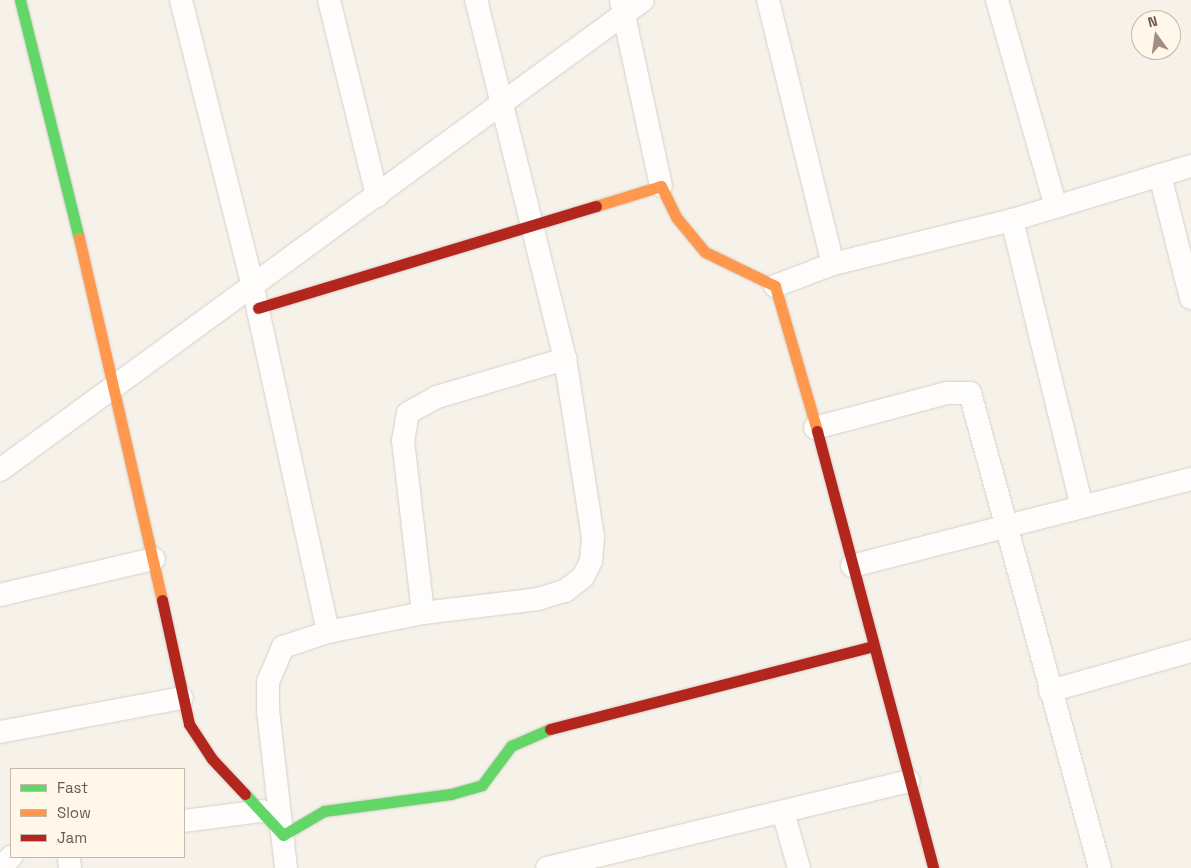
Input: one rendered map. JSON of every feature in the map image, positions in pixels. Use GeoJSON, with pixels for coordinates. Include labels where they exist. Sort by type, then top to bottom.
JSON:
{"type":"FeatureCollection","features":[{"type":"Feature","properties":{"kind":"street"},"geometry":{"type":"LineString","coordinates":[[20,0],[114,385],[154,559],[182,698],[198,743],[283,835]]}},
{"type":"Feature","properties":{"kind":"street"},"geometry":{"type":"LineString","coordinates":[[181,0],[258,308],[328,632]]}},
{"type":"Feature","properties":{"kind":"street"},"geometry":{"type":"LineString","coordinates":[[329,0],[377,196]]}},
{"type":"Feature","properties":{"kind":"street"},"geometry":{"type":"LineString","coordinates":[[286,868],[268,682],[283,648],[328,632],[423,613],[538,599],[566,591],[583,577],[592,561],[593,537],[565,359],[529,222],[476,0]]}},
{"type":"Feature","properties":{"kind":"street"},"geometry":{"type":"LineString","coordinates":[[0,470],[252,283],[502,106],[622,7],[643,0]]}},
{"type":"Feature","properties":{"kind":"street"},"geometry":{"type":"LineString","coordinates":[[768,0],[833,264]]}},
{"type":"Feature","properties":{"kind":"street"},"geometry":{"type":"LineString","coordinates":[[997,0],[1056,208]]}},
{"type":"Feature","properties":{"kind":"street"},"geometry":{"type":"LineString","coordinates":[[622,7],[661,186],[676,217],[705,252],[775,286],[833,264],[1056,208],[1160,174],[1191,166]]}},
{"type":"Feature","properties":{"kind":"street"},"geometry":{"type":"LineString","coordinates":[[1160,174],[1191,298]]}},
{"type":"Feature","properties":{"kind":"street"},"geometry":{"type":"LineString","coordinates":[[258,308],[529,222],[661,186]]}},
{"type":"Feature","properties":{"kind":"street"},"geometry":{"type":"LineString","coordinates":[[1012,220],[1082,507]]}},
{"type":"Feature","properties":{"kind":"street"},"geometry":{"type":"LineString","coordinates":[[775,286],[816,428],[933,868]]}},
{"type":"Feature","properties":{"kind":"street"},"geometry":{"type":"LineString","coordinates":[[423,613],[403,441],[408,413],[437,397],[565,359]]}},
{"type":"Feature","properties":{"kind":"street"},"geometry":{"type":"LineString","coordinates":[[816,428],[947,394],[970,393],[1050,691],[1100,868]]}},
{"type":"Feature","properties":{"kind":"street"},"geometry":{"type":"LineString","coordinates":[[852,566],[1191,479]]}},
{"type":"Feature","properties":{"kind":"street"},"geometry":{"type":"LineString","coordinates":[[0,595],[154,559]]}},
{"type":"Feature","properties":{"kind":"street"},"geometry":{"type":"LineString","coordinates":[[283,835],[332,809],[450,794],[482,786],[511,746],[530,734],[873,646]]}},
{"type":"Feature","properties":{"kind":"street"},"geometry":{"type":"LineString","coordinates":[[1050,691],[1190,653]]}},
{"type":"Feature","properties":{"kind":"street"},"geometry":{"type":"LineString","coordinates":[[0,732],[182,698]]}},
{"type":"Feature","properties":{"kind":"street"},"geometry":{"type":"LineString","coordinates":[[548,868],[909,781]]}},
{"type":"Feature","properties":{"kind":"street"},"geometry":{"type":"LineString","coordinates":[[185,821],[261,811]]}},
{"type":"Feature","properties":{"kind":"street"},"geometry":{"type":"LineString","coordinates":[[783,812],[798,868]]}},
{"type":"Feature","properties":{"kind":"street"},"geometry":{"type":"LineString","coordinates":[[0,868],[10,857]]}},
{"type":"Feature","properties":{"kind":"traffic: fast"},"geometry":{"type":"LineString","coordinates":[[20,0],[79,238]]}},
{"type":"Feature","properties":{"kind":"traffic: fast"},"geometry":{"type":"LineString","coordinates":[[245,794],[283,835],[324,811],[451,794],[482,785],[511,746],[550,729]]}},
{"type":"Feature","properties":{"kind":"traffic: slow"},"geometry":{"type":"LineString","coordinates":[[596,206],[661,186],[676,217],[705,252],[775,286],[817,431]]}},
{"type":"Feature","properties":{"kind":"traffic: slow"},"geometry":{"type":"LineString","coordinates":[[79,238],[162,600]]}},
{"type":"Feature","properties":{"kind":"traffic: jam"},"geometry":{"type":"LineString","coordinates":[[258,308],[596,206]]}},
{"type":"Feature","properties":{"kind":"traffic: jam"},"geometry":{"type":"LineString","coordinates":[[817,431],[933,868]]}},
{"type":"Feature","properties":{"kind":"traffic: jam"},"geometry":{"type":"LineString","coordinates":[[162,600],[189,724],[212,759],[245,794]]}},
{"type":"Feature","properties":{"kind":"traffic: jam"},"geometry":{"type":"LineString","coordinates":[[550,729],[873,646]]}}]}
